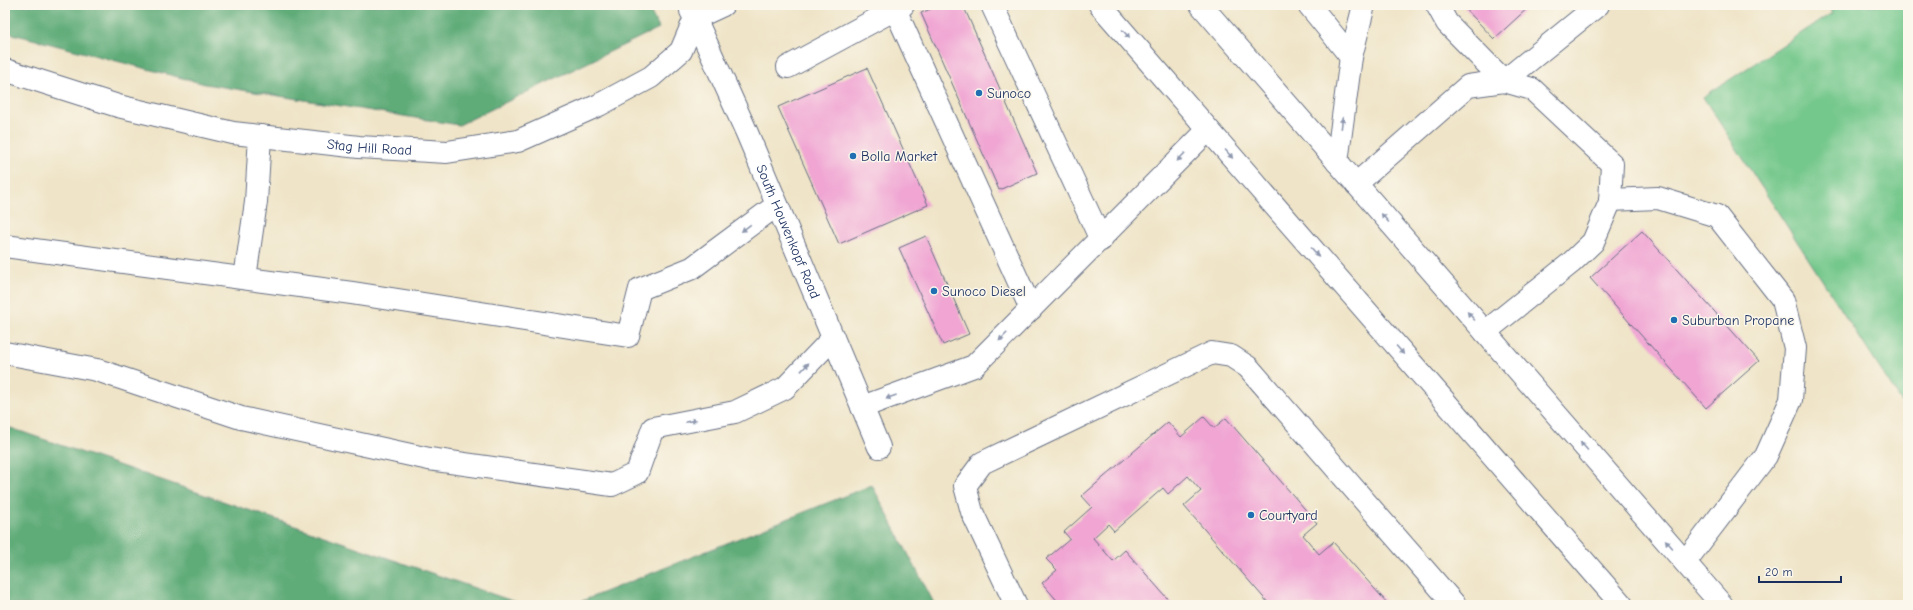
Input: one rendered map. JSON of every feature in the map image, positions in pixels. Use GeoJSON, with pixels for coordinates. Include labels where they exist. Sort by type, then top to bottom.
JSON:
{"type":"FeatureCollection","features":[{"type":"Feature","properties":{"kind":"main road"},"geometry":{"type":"LineString","coordinates":[[695,8],[723,5]]}},
{"type":"Feature","properties":{"kind":"main road"},"geometry":{"type":"LineString","coordinates":[[992,5],[1100,240]]}},
{"type":"Feature","properties":{"kind":"main road"},"geometry":{"type":"LineString","coordinates":[[1100,5],[1622,605]]}},
{"type":"Feature","properties":{"kind":"main road"},"geometry":{"type":"LineString","coordinates":[[1201,5],[1722,605]]}},
{"type":"Feature","properties":{"kind":"main road"},"geometry":{"type":"LineString","coordinates":[[1208,5],[1231,40]]}},
{"type":"Feature","properties":{"kind":"main road"},"geometry":{"type":"LineString","coordinates":[[1309,5],[1351,57]]}},
{"type":"Feature","properties":{"kind":"main road"},"geometry":{"type":"LineString","coordinates":[[1337,162],[1351,57],[1364,5]]}},
{"type":"Feature","properties":{"kind":"main road"},"geometry":{"type":"LineString","coordinates":[[1438,5],[1447,23],[1504,81]]}},
{"type":"Feature","properties":{"kind":"main road"},"geometry":{"type":"LineString","coordinates":[[1504,81],[1598,5]]}},
{"type":"Feature","properties":{"kind":"main road"},"geometry":{"type":"LineString","coordinates":[[788,67],[899,7],[1031,309]]}},
{"type":"Feature","properties":{"kind":"main road","name":"Stag Hill Road"},"geometry":{"type":"LineString","coordinates":[[5,70],[118,106],[233,133],[359,147],[447,152],[518,141],[599,105],[652,78],[681,51],[695,8]]}},
{"type":"Feature","properties":{"kind":"main road","name":"South Houvenkopf Road"},"geometry":{"type":"LineString","coordinates":[[695,8],[879,447]]}},
{"type":"Feature","properties":{"kind":"main road"},"geometry":{"type":"LineString","coordinates":[[1356,184],[1468,86],[1504,81],[1532,89],[1612,164],[1610,200],[1592,242],[1571,263],[1485,332]]}},
{"type":"Feature","properties":{"kind":"main road"},"geometry":{"type":"LineString","coordinates":[[862,407],[974,366],[1208,130]]}},
{"type":"Feature","properties":{"kind":"main road"},"geometry":{"type":"LineString","coordinates":[[245,278],[256,202],[260,136]]}},
{"type":"Feature","properties":{"kind":"main road"},"geometry":{"type":"LineString","coordinates":[[1610,200],[1658,198],[1717,216],[1783,300],[1795,348],[1791,400],[1766,456],[1685,562]]}},
{"type":"Feature","properties":{"kind":"main road"},"geometry":{"type":"LineString","coordinates":[[5,246],[245,278],[628,336],[640,289],[692,268],[777,205]]}},
{"type":"Feature","properties":{"kind":"main road"},"geometry":{"type":"LineString","coordinates":[[5,353],[97,370],[241,418],[421,458],[612,485],[637,473],[653,428],[736,412],[785,388],[833,338]]}},
{"type":"Feature","properties":{"kind":"main road"},"geometry":{"type":"LineString","coordinates":[[1016,605],[972,512],[965,486],[982,463],[1212,353],[1231,356],[1248,367],[1455,605]]}},
{"type":"Feature","properties":{"kind":"green space"},"geometry":{"type":"Polygon","coordinates":[[[5,5],[647,5],[659,28],[459,125],[205,84],[5,32],[5,5]]]}},
{"type":"Feature","properties":{"kind":"green space"},"geometry":{"type":"Polygon","coordinates":[[[1827,5],[1908,5],[1908,412],[1703,97],[1832,13],[1827,5]]]}},
{"type":"Feature","properties":{"kind":"green space"},"geometry":{"type":"Polygon","coordinates":[[[5,426],[524,605],[5,605],[5,426]]]}},
{"type":"Feature","properties":{"kind":"green space"},"geometry":{"type":"Polygon","coordinates":[[[872,485],[935,605],[572,605],[872,485]]]}},
{"type":"Feature","properties":{"kind":"building","name":"Sunoco"},"geometry":{"type":"Polygon","coordinates":[[[940,5],[963,5],[1037,173],[999,190],[921,13],[940,5]]]}},
{"type":"Feature","properties":{"kind":"building"},"geometry":{"type":"Polygon","coordinates":[[[1462,5],[1531,5],[1494,39],[1462,5]]]}},
{"type":"Feature","properties":{"kind":"building","name":"Bolla Market"},"geometry":{"type":"Polygon","coordinates":[[[867,68],[928,205],[839,244],[778,107],[867,68]]]}},
{"type":"Feature","properties":{"kind":"building","name":"Suburban Propane"},"geometry":{"type":"Polygon","coordinates":[[[1642,231],[1759,361],[1706,408],[1590,278],[1642,231]]]}},
{"type":"Feature","properties":{"kind":"building","name":"Sunoco Diesel"},"geometry":{"type":"Polygon","coordinates":[[[926,236],[969,334],[943,345],[899,248],[926,236]]]}},
{"type":"Feature","properties":{"kind":"building","name":"Courtyard"},"geometry":{"type":"Polygon","coordinates":[[[1204,417],[1214,428],[1226,418],[1317,523],[1303,535],[1319,554],[1333,542],[1389,605],[1270,605],[1184,506],[1201,491],[1188,476],[1168,494],[1163,488],[1114,531],[1108,524],[1093,538],[1113,561],[1125,550],[1173,605],[1061,605],[1042,583],[1057,570],[1046,559],[1070,539],[1064,532],[1092,507],[1082,496],[1168,422],[1181,437],[1204,417]]]}},
{"type":"Feature","properties":{"kind":"place","name":"Sunoco"},"geometry":{"type":"Point","coordinates":[979,93]}},
{"type":"Feature","properties":{"kind":"place","name":"Bolla Market"},"geometry":{"type":"Point","coordinates":[853,156]}},
{"type":"Feature","properties":{"kind":"place","name":"Sunoco Diesel"},"geometry":{"type":"Point","coordinates":[934,291]}},
{"type":"Feature","properties":{"kind":"place","name":"Suburban Propane"},"geometry":{"type":"Point","coordinates":[1674,320]}},
{"type":"Feature","properties":{"kind":"place","name":"Courtyard"},"geometry":{"type":"Point","coordinates":[1251,515]}}]}
